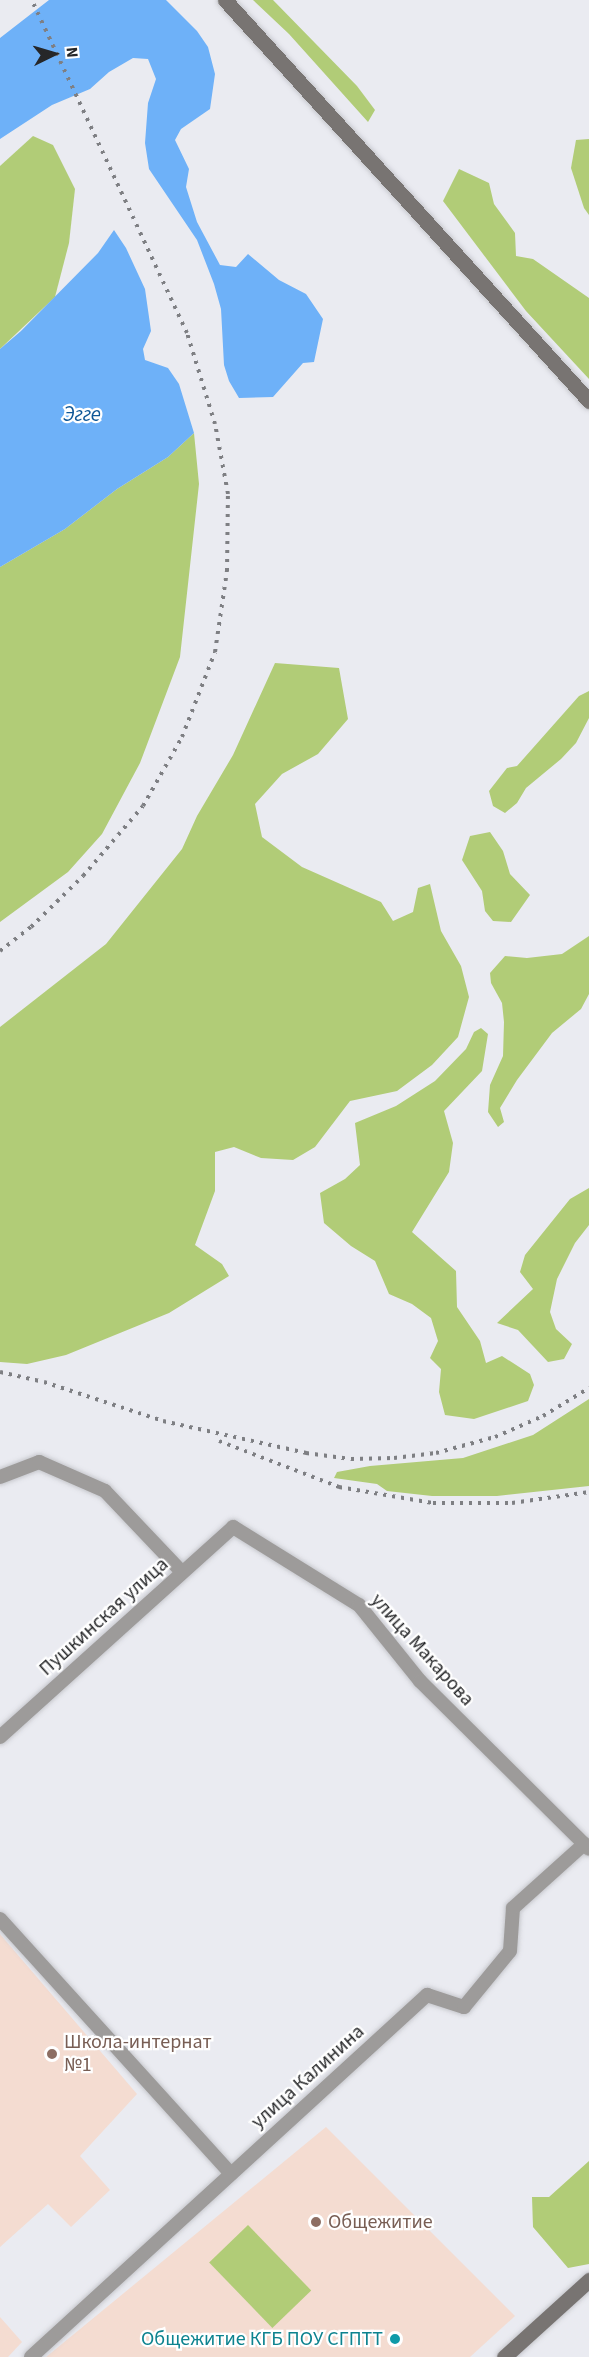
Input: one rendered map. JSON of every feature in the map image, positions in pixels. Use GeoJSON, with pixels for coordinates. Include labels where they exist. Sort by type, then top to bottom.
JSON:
{"type":"FeatureCollection","features":[{"type":"Feature","properties":{"kind":"main road"},"geometry":{"type":"LineString","coordinates":[[226,0],[589,401]]}},
{"type":"Feature","properties":{"kind":"main road"},"geometry":{"type":"LineString","coordinates":[[504,2357],[589,2280]]}},
{"type":"Feature","properties":{"kind":"street"},"geometry":{"type":"LineString","coordinates":[[0,1477],[39,1462],[105,1491],[182,1572]]}},
{"type":"Feature","properties":{"kind":"street","name":"Пушкинская улица"},"geometry":{"type":"LineString","coordinates":[[0,1737],[233,1527]]}},
{"type":"Feature","properties":{"kind":"street","name":"улица Макарова"},"geometry":{"type":"LineString","coordinates":[[233,1527],[359,1605],[420,1681],[587,1846]]}},
{"type":"Feature","properties":{"kind":"street","name":"улица Калинина"},"geometry":{"type":"LineString","coordinates":[[31,2357],[427,1995],[464,2007],[510,1951],[513,1908],[587,1846]]}},
{"type":"Feature","properties":{"kind":"street"},"geometry":{"type":"LineString","coordinates":[[0,1918],[231,2174]]}},
{"type":"Feature","properties":{"kind":"shaded area","name":"Школа-интернат №1"},"geometry":{"type":"Polygon","coordinates":[[[0,1934],[137,2094],[80,2156],[110,2190],[71,2227],[48,2204],[0,2247],[0,1934]]]}},
{"type":"Feature","properties":{"kind":"shaded area","name":"Общежитие"},"geometry":{"type":"Polygon","coordinates":[[[326,2127],[515,2316],[470,2357],[46,2357],[326,2127]]]}},
{"type":"Feature","properties":{"kind":"shaded area"},"geometry":{"type":"Polygon","coordinates":[[[0,2317],[22,2342],[8,2357],[0,2357],[0,2317]]]}},
{"type":"Feature","properties":{"kind":"green space"},"geometry":{"type":"Polygon","coordinates":[[[253,0],[273,0],[357,86],[375,110],[368,122],[289,34],[253,0]]]}},
{"type":"Feature","properties":{"kind":"green space"},"geometry":{"type":"Polygon","coordinates":[[[33,136],[53,145],[75,189],[69,243],[55,297],[0,349],[0,166],[33,136]]]}},
{"type":"Feature","properties":{"kind":"green space"},"geometry":{"type":"Polygon","coordinates":[[[589,139],[589,215],[584,208],[571,168],[576,140],[589,139]]]}},
{"type":"Feature","properties":{"kind":"green space"},"geometry":{"type":"Polygon","coordinates":[[[459,169],[489,183],[494,204],[515,233],[516,256],[533,259],[589,298],[589,379],[526,311],[443,201],[459,169]]]}},
{"type":"Feature","properties":{"kind":"green space"},"geometry":{"type":"Polygon","coordinates":[[[194,433],[199,484],[180,657],[140,763],[102,834],[68,872],[0,922],[0,567],[65,529],[117,489],[168,457],[194,433]]]}},
{"type":"Feature","properties":{"kind":"green space"},"geometry":{"type":"Polygon","coordinates":[[[275,663],[339,668],[348,719],[318,754],[282,774],[255,804],[262,837],[302,867],[381,902],[393,921],[413,912],[418,888],[430,884],[441,931],[461,966],[469,997],[458,1037],[432,1065],[397,1091],[350,1101],[315,1147],[293,1160],[261,1158],[234,1147],[215,1152],[215,1191],[195,1245],[222,1264],[229,1276],[169,1313],[66,1355],[27,1364],[0,1362],[0,1027],[106,944],[182,849],[197,816],[233,755],[275,663]]]}},
{"type":"Feature","properties":{"kind":"green space"},"geometry":{"type":"Polygon","coordinates":[[[589,691],[589,718],[576,743],[561,759],[526,788],[517,803],[505,813],[493,806],[489,791],[507,768],[517,766],[579,696],[589,691]]]}},
{"type":"Feature","properties":{"kind":"green space"},"geometry":{"type":"Polygon","coordinates":[[[490,832],[503,851],[510,874],[530,895],[511,922],[493,921],[485,911],[482,891],[462,860],[470,836],[490,832]]]}},
{"type":"Feature","properties":{"kind":"green space"},"geometry":{"type":"Polygon","coordinates":[[[589,936],[589,994],[581,1009],[552,1033],[517,1080],[500,1108],[504,1122],[498,1127],[488,1112],[490,1085],[503,1056],[504,1022],[502,1003],[491,983],[490,973],[505,956],[527,958],[562,954],[589,936]]]}},
{"type":"Feature","properties":{"kind":"green space"},"geometry":{"type":"Polygon","coordinates":[[[481,1028],[488,1034],[482,1071],[444,1111],[453,1143],[449,1172],[412,1232],[456,1271],[457,1307],[480,1341],[486,1363],[502,1356],[530,1374],[534,1385],[528,1401],[474,1419],[445,1415],[439,1392],[441,1369],[430,1358],[438,1341],[431,1318],[412,1304],[389,1294],[375,1261],[351,1246],[324,1223],[320,1193],[345,1179],[360,1165],[355,1123],[396,1106],[435,1081],[466,1049],[474,1032],[481,1028]]]}},
{"type":"Feature","properties":{"kind":"green space"},"geometry":{"type":"Polygon","coordinates":[[[589,1188],[589,1225],[575,1243],[557,1279],[550,1312],[556,1329],[572,1344],[564,1359],[548,1362],[518,1330],[497,1323],[533,1289],[520,1272],[525,1255],[570,1199],[589,1188]]]}},
{"type":"Feature","properties":{"kind":"green space"},"geometry":{"type":"Polygon","coordinates":[[[589,1399],[589,1486],[497,1496],[432,1496],[387,1491],[377,1484],[334,1478],[337,1472],[370,1466],[463,1458],[533,1435],[589,1399]]]}},
{"type":"Feature","properties":{"kind":"green space"},"geometry":{"type":"Polygon","coordinates":[[[589,2161],[589,2264],[568,2268],[533,2227],[532,2197],[549,2197],[589,2161]]]}},
{"type":"Feature","properties":{"kind":"green space"},"geometry":{"type":"Polygon","coordinates":[[[248,2225],[311,2290],[272,2328],[209,2263],[248,2225]]]}},
{"type":"Feature","properties":{"kind":"water"},"geometry":{"type":"Polygon","coordinates":[[[49,0],[166,0],[197,31],[208,47],[215,74],[210,109],[181,129],[175,140],[189,169],[186,187],[197,222],[220,265],[236,267],[248,254],[279,280],[306,294],[323,319],[314,362],[303,363],[273,397],[239,398],[229,381],[224,365],[221,309],[214,284],[197,240],[149,169],[145,143],[148,103],[156,79],[148,59],[133,58],[109,72],[90,89],[52,105],[0,139],[0,38],[49,0]]]}},
{"type":"Feature","properties":{"kind":"water","name":"Эгге"},"geometry":{"type":"Polygon","coordinates":[[[114,230],[126,248],[145,289],[151,331],[143,349],[145,360],[168,368],[179,384],[194,433],[168,457],[117,489],[65,529],[0,567],[0,349],[21,331],[98,253],[114,230]]]}},
{"type":"Feature","properties":{"kind":"railway"},"geometry":{"type":"LineString","coordinates":[[0,951],[31,927],[83,876],[143,806],[182,737],[215,652],[227,571],[228,494],[215,424],[187,333],[32,0]]}},
{"type":"Feature","properties":{"kind":"railway"},"geometry":{"type":"LineString","coordinates":[[0,1372],[44,1382],[163,1421],[306,1453],[351,1459],[394,1458],[436,1453],[495,1437],[543,1416],[589,1388]]}},
{"type":"Feature","properties":{"kind":"railway"},"geometry":{"type":"LineString","coordinates":[[219,1441],[339,1487],[433,1503],[512,1503],[589,1492]]}},
{"type":"Feature","properties":{"kind":"place","name":"Школа-интернат №1"},"geometry":{"type":"Point","coordinates":[52,2054]}},
{"type":"Feature","properties":{"kind":"place","name":"Общежитие"},"geometry":{"type":"Point","coordinates":[316,2222]}},
{"type":"Feature","properties":{"kind":"place","name":"Общежитие КГБ ПОУ СГПТТ"},"geometry":{"type":"Point","coordinates":[395,2339]}}]}
